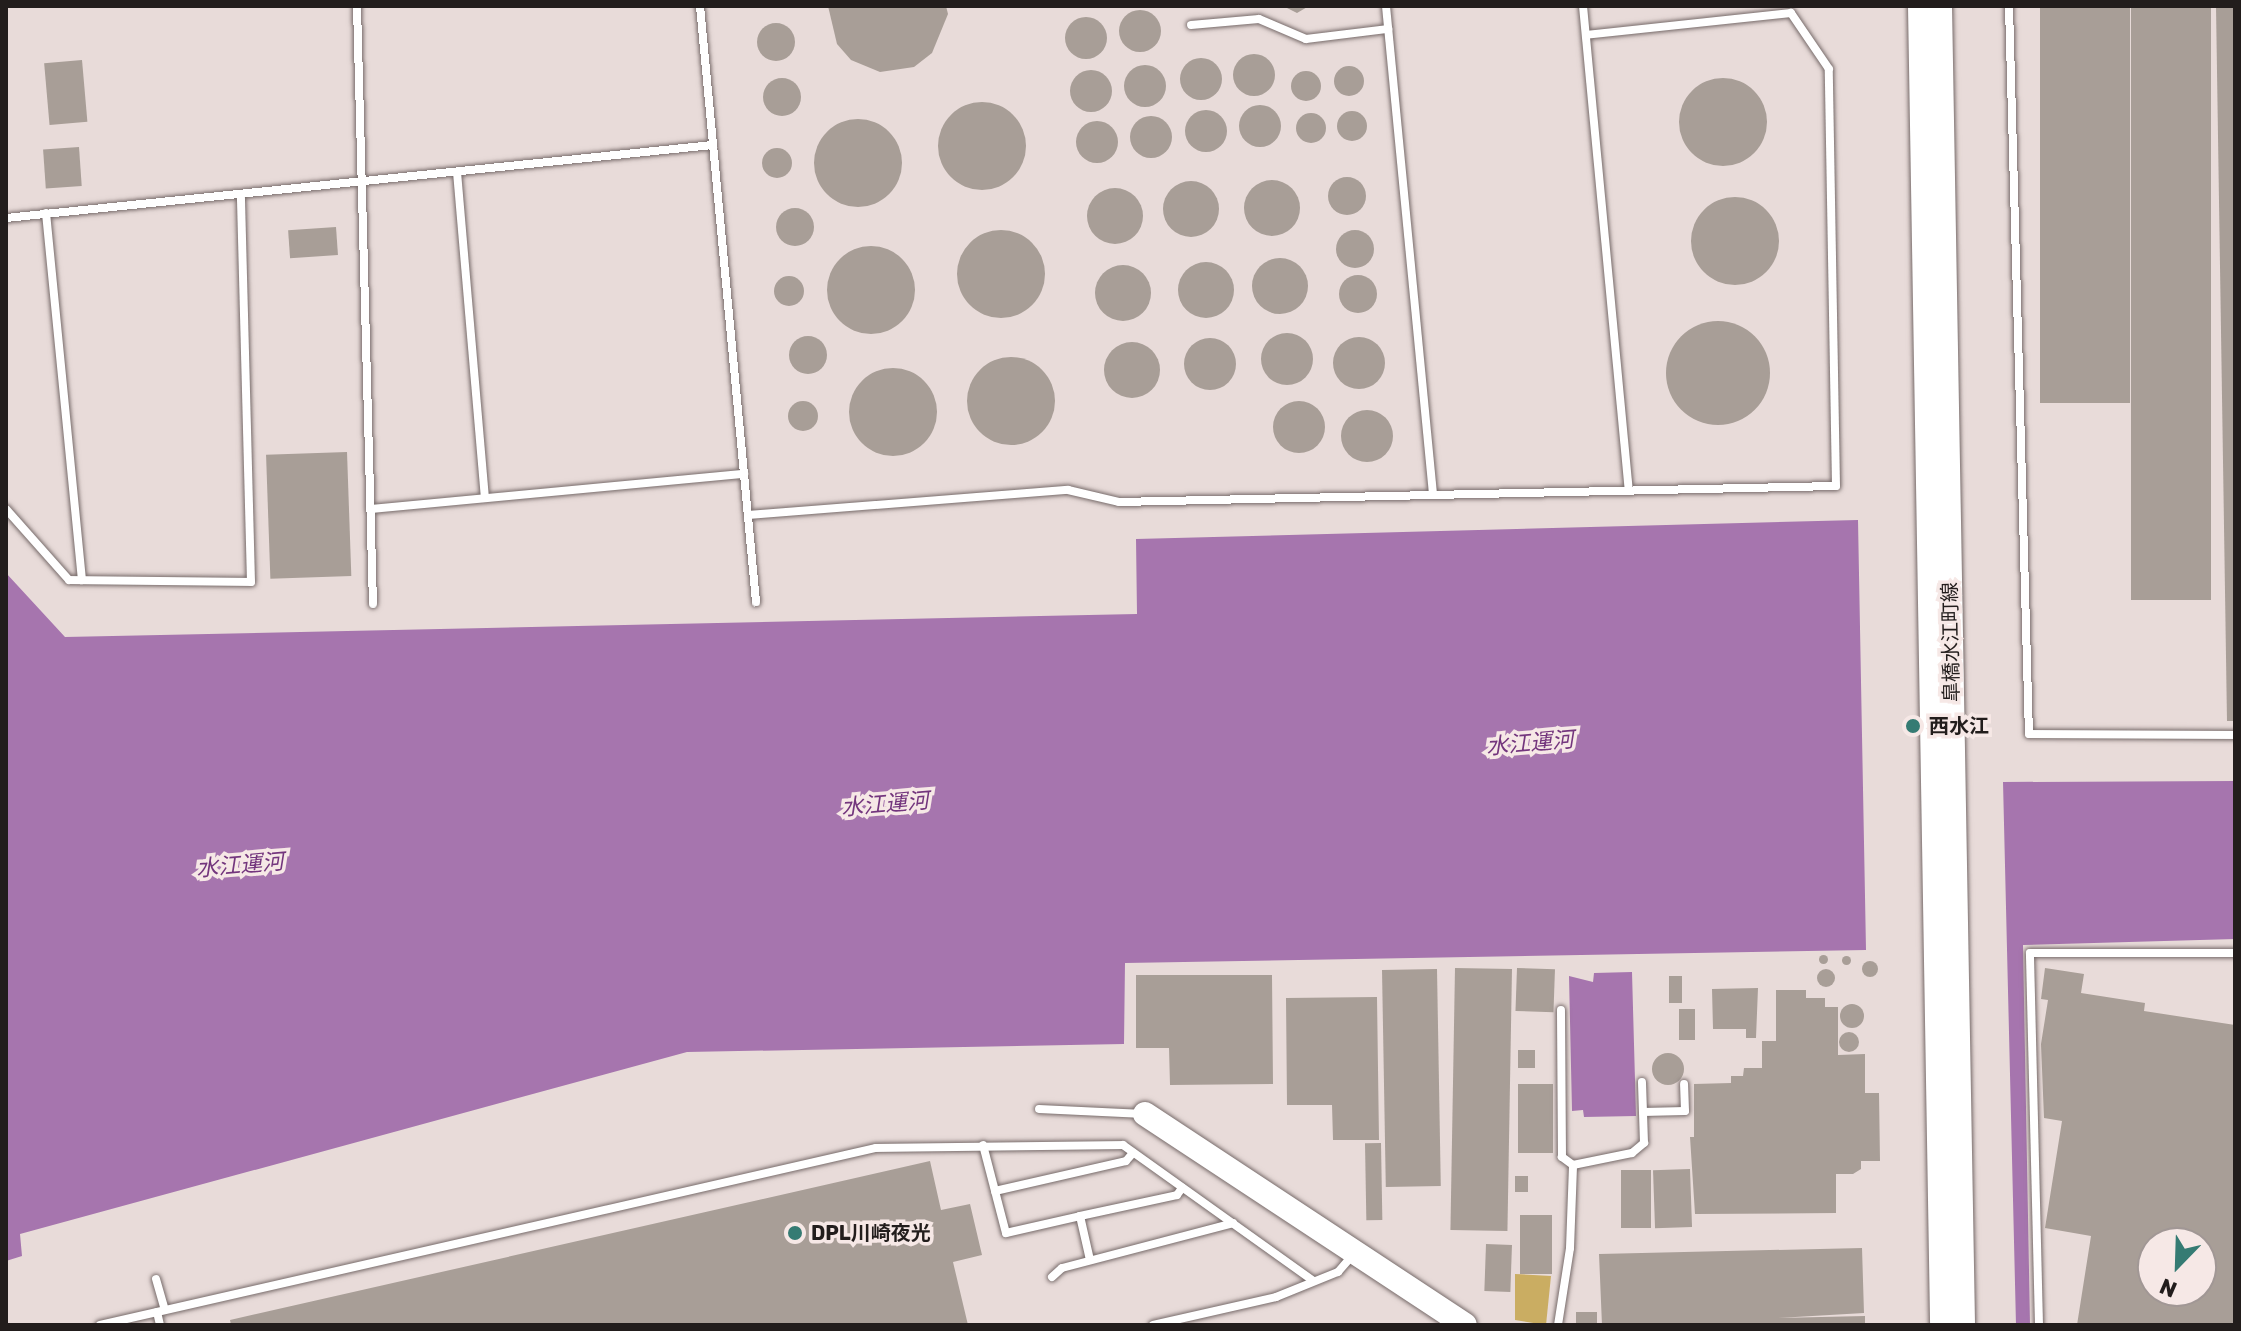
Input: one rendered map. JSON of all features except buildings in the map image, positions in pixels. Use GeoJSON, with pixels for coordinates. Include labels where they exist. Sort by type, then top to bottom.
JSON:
{"type":"FeatureCollection","features":[{"type":"Feature","properties":{"kind":"street","name":"皐橋水江町線"},"geometry":{"type":"LineString","coordinates":[[1920,6],[1942,1325]]}},
{"type":"Feature","properties":{"kind":"street","name":"皐橋水江町線"},"geometry":{"type":"LineString","coordinates":[[1940,6],[1963,1325]]}},
{"type":"Feature","properties":{"kind":"street"},"geometry":{"type":"LineString","coordinates":[[1145,1114],[1465,1325]]}},
{"type":"Feature","properties":{"kind":"lane"},"geometry":{"type":"LineString","coordinates":[[357,6],[373,604]]}},
{"type":"Feature","properties":{"kind":"lane"},"geometry":{"type":"LineString","coordinates":[[700,6],[756,602]]}},
{"type":"Feature","properties":{"kind":"lane"},"geometry":{"type":"LineString","coordinates":[[1386,6],[1433,494]]}},
{"type":"Feature","properties":{"kind":"lane"},"geometry":{"type":"LineString","coordinates":[[1583,6],[1629,490]]}},
{"type":"Feature","properties":{"kind":"lane"},"geometry":{"type":"LineString","coordinates":[[2009,6],[2029,734],[2235,735]]}},
{"type":"Feature","properties":{"kind":"lane"},"geometry":{"type":"LineString","coordinates":[[748,515],[1068,490],[1119,502],[1836,486],[1829,69],[1791,13],[1586,35]]}},
{"type":"Feature","properties":{"kind":"lane"},"geometry":{"type":"LineString","coordinates":[[1191,25],[1259,19],[1306,39],[1388,29]]}},
{"type":"Feature","properties":{"kind":"lane"},"geometry":{"type":"LineString","coordinates":[[6,218],[713,145]]}},
{"type":"Feature","properties":{"kind":"lane"},"geometry":{"type":"LineString","coordinates":[[457,172],[485,498]]}},
{"type":"Feature","properties":{"kind":"lane"},"geometry":{"type":"LineString","coordinates":[[6,509],[69,580],[251,582],[241,194]]}},
{"type":"Feature","properties":{"kind":"lane"},"geometry":{"type":"LineString","coordinates":[[46,213],[82,580]]}},
{"type":"Feature","properties":{"kind":"lane"},"geometry":{"type":"LineString","coordinates":[[371,509],[744,474]]}},
{"type":"Feature","properties":{"kind":"lane"},"geometry":{"type":"LineString","coordinates":[[2039,1325],[2030,953],[2235,953]]}},
{"type":"Feature","properties":{"kind":"lane"},"geometry":{"type":"LineString","coordinates":[[1561,1010],[1562,1157],[1573,1165],[1632,1153],[1644,1143],[1642,1082]]}},
{"type":"Feature","properties":{"kind":"lane"},"geometry":{"type":"LineString","coordinates":[[1643,1112],[1685,1111],[1684,1084]]}},
{"type":"Feature","properties":{"kind":"lane"},"geometry":{"type":"LineString","coordinates":[[1039,1109],[1145,1114]]}},
{"type":"Feature","properties":{"kind":"lane"},"geometry":{"type":"LineString","coordinates":[[983,1145],[1006,1233],[1177,1195],[1182,1188]]}},
{"type":"Feature","properties":{"kind":"lane"},"geometry":{"type":"LineString","coordinates":[[100,1325],[876,1148],[1123,1145],[1314,1281]]}},
{"type":"Feature","properties":{"kind":"lane"},"geometry":{"type":"LineString","coordinates":[[995,1191],[1126,1161],[1133,1153]]}},
{"type":"Feature","properties":{"kind":"lane"},"geometry":{"type":"LineString","coordinates":[[1558,1325],[1570,1248],[1573,1165]]}},
{"type":"Feature","properties":{"kind":"lane"},"geometry":{"type":"LineString","coordinates":[[1080,1216],[1090,1260]]}},
{"type":"Feature","properties":{"kind":"lane"},"geometry":{"type":"LineString","coordinates":[[1052,1277],[1062,1268],[1233,1223]]}},
{"type":"Feature","properties":{"kind":"lane"},"geometry":{"type":"LineString","coordinates":[[1153,1325],[1276,1297],[1338,1272],[1355,1252]]}},
{"type":"Feature","properties":{"kind":"lane"},"geometry":{"type":"LineString","coordinates":[[156,1279],[160,1325]]}},
{"type":"Feature","properties":{"kind":"shaded area"},"geometry":{"type":"Polygon","coordinates":[[[1515,1274],[1551,1276],[1546,1325],[1515,1320],[1515,1274]]]}},
{"type":"Feature","properties":{"kind":"water","name":"水江運河"},"geometry":{"type":"Polygon","coordinates":[[[1858,520],[1866,950],[1125,963],[1124,1044],[687,1052],[20,1234],[22,1256],[6,1261],[6,573],[65,637],[1137,614],[1136,539],[1858,520]]]}},
{"type":"Feature","properties":{"kind":"water"},"geometry":{"type":"Polygon","coordinates":[[[2235,781],[2235,939],[2023,945],[2030,1325],[2016,1325],[2003,782],[2235,781]]]}},
{"type":"Feature","properties":{"kind":"water"},"geometry":{"type":"Polygon","coordinates":[[[1632,972],[1636,1116],[1584,1117],[1583,1110],[1572,1111],[1569,976],[1593,982],[1594,973],[1632,972]]]}},
{"type":"Feature","properties":{"kind":"place","name":"西水江"},"geometry":{"type":"Point","coordinates":[1913,726]}},
{"type":"Feature","properties":{"kind":"place","name":"DPL川崎夜光"},"geometry":{"type":"Point","coordinates":[795,1233]}}]}
